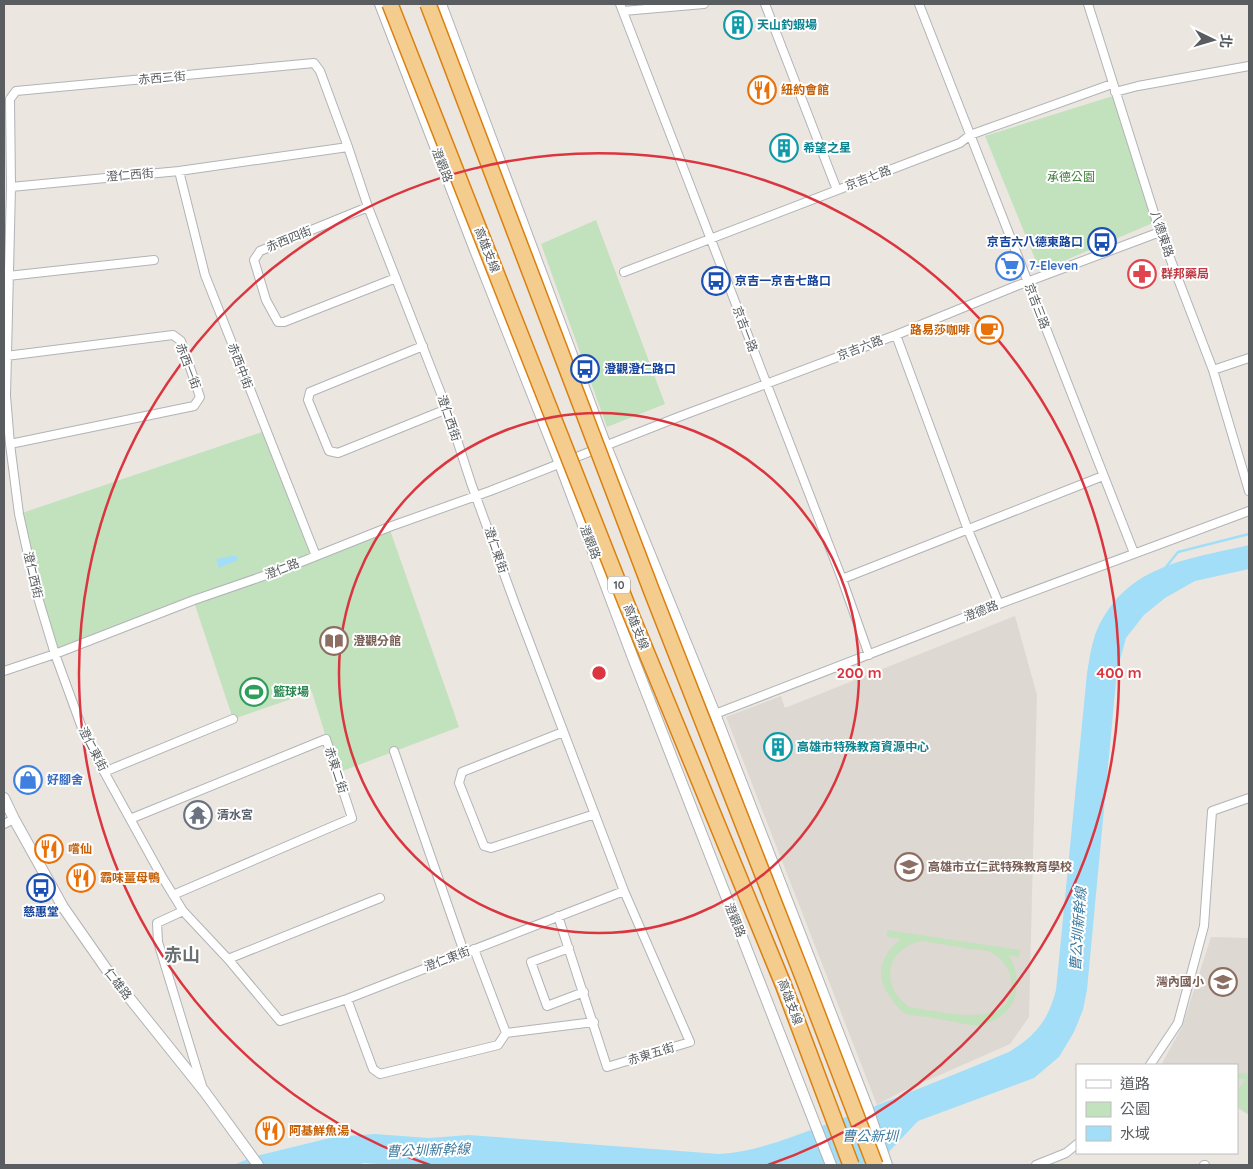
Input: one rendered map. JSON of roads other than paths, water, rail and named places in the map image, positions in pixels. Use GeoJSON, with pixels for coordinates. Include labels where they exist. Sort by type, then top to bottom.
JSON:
{"type":"FeatureCollection","features":[{"type":"Feature","properties":{"kind":"highway","name":"高雄支線"},"geometry":{"type":"LineString","coordinates":[[390,4],[627,604],[783,984],[851,1165]]}},
{"type":"Feature","properties":{"kind":"highway","name":"高雄支線"},"geometry":{"type":"LineString","coordinates":[[428,4],[652,592],[796,959],[882,1163]]}},
{"type":"Feature","properties":{"kind":"street","name":"澄觀路"},"geometry":{"type":"LineString","coordinates":[[380,4],[831,1165]]}},
{"type":"Feature","properties":{"kind":"street"},"geometry":{"type":"LineString","coordinates":[[442,4],[606,446],[715,714],[868,1109],[882,1163]]}},
{"type":"Feature","properties":{"kind":"street"},"geometry":{"type":"LineString","coordinates":[[622,8],[704,4]]}},
{"type":"Feature","properties":{"kind":"street"},"geometry":{"type":"LineString","coordinates":[[765,4],[837,190]]}},
{"type":"Feature","properties":{"kind":"street","name":"京吉三路"},"geometry":{"type":"LineString","coordinates":[[919,4],[1134,553]]}},
{"type":"Feature","properties":{"kind":"street","name":"八德東路"},"geometry":{"type":"LineString","coordinates":[[1088,4],[1160,232],[1213,370],[1249,491]]}},
{"type":"Feature","properties":{"kind":"street","name":"京吉一路"},"geometry":{"type":"LineString","coordinates":[[622,8],[842,578],[869,655]]}},
{"type":"Feature","properties":{"kind":"street","name":"赤西三街"},"geometry":{"type":"LineString","coordinates":[[11,187],[10,99],[16,91],[314,63],[320,71],[348,146]]}},
{"type":"Feature","properties":{"kind":"street","name":"京吉七路"},"geometry":{"type":"LineString","coordinates":[[624,272],[960,143],[970,135],[1113,88],[1138,86],[1249,66]]}},
{"type":"Feature","properties":{"kind":"street","name":"澄仁西街"},"geometry":{"type":"LineString","coordinates":[[55,654],[36,591],[21,524],[10,444],[6,396],[6,356],[11,187],[179,171],[348,146],[368,207],[447,409],[476,495]]}},
{"type":"Feature","properties":{"kind":"street","name":"赤西中街"},"geometry":{"type":"LineString","coordinates":[[179,171],[205,275],[316,556]]}},
{"type":"Feature","properties":{"kind":"street","name":"赤西四街"},"geometry":{"type":"LineString","coordinates":[[368,207],[260,251],[254,260],[266,300],[278,322],[284,322],[396,278]]}},
{"type":"Feature","properties":{"kind":"street","name":"京吉六路"},"geometry":{"type":"LineString","coordinates":[[560,464],[1160,232]]}},
{"type":"Feature","properties":{"kind":"street"},"geometry":{"type":"LineString","coordinates":[[8,276],[154,260]]}},
{"type":"Feature","properties":{"kind":"street","name":"赤西一街"},"geometry":{"type":"LineString","coordinates":[[6,356],[173,335],[180,340],[200,397],[194,406],[10,444]]}},
{"type":"Feature","properties":{"kind":"street"},"geometry":{"type":"LineString","coordinates":[[896,335],[968,530],[999,604]]}},
{"type":"Feature","properties":{"kind":"street"},"geometry":{"type":"LineString","coordinates":[[423,346],[310,392],[308,400],[329,451],[338,453],[447,409]]}},
{"type":"Feature","properties":{"kind":"street"},"geometry":{"type":"LineString","coordinates":[[1213,370],[1249,358]]}},
{"type":"Feature","properties":{"kind":"street","name":"澄仁路"},"geometry":{"type":"LineString","coordinates":[[4,671],[55,654],[194,600],[281,570],[560,464]]}},
{"type":"Feature","properties":{"kind":"street"},"geometry":{"type":"LineString","coordinates":[[842,578],[1103,476]]}},
{"type":"Feature","properties":{"kind":"street","name":"澄仁東街"},"geometry":{"type":"LineString","coordinates":[[55,654],[86,739],[183,911],[228,959],[280,1021],[347,999],[624,891],[514,604],[476,495]]}},
{"type":"Feature","properties":{"kind":"street","name":"澄德路"},"geometry":{"type":"LineString","coordinates":[[715,714],[1249,510]]}},
{"type":"Feature","properties":{"kind":"street"},"geometry":{"type":"LineString","coordinates":[[104,772],[233,719]]}},
{"type":"Feature","properties":{"kind":"street"},"geometry":{"type":"LineString","coordinates":[[563,732],[462,772],[459,783],[484,846],[491,848],[595,814]]}},
{"type":"Feature","properties":{"kind":"street","name":"赤東二街"},"geometry":{"type":"LineString","coordinates":[[130,819],[326,739],[352,818],[174,895]]}},
{"type":"Feature","properties":{"kind":"street"},"geometry":{"type":"LineString","coordinates":[[394,751],[464,952]]}},
{"type":"Feature","properties":{"kind":"street","name":"仁雄路"},"geometry":{"type":"LineString","coordinates":[[4,798],[63,907],[107,970],[204,1091],[255,1161]]}},
{"type":"Feature","properties":{"kind":"street"},"geometry":{"type":"LineString","coordinates":[[1151,1064],[1178,1023],[1204,926],[1212,811],[1249,798]]}},
{"type":"Feature","properties":{"kind":"street"},"geometry":{"type":"LineString","coordinates":[[4,824],[14,819]]}},
{"type":"Feature","properties":{"kind":"street","name":"赤東五街"},"geometry":{"type":"LineString","coordinates":[[558,916],[608,1067],[690,1042],[624,891]]}},
{"type":"Feature","properties":{"kind":"street"},"geometry":{"type":"LineString","coordinates":[[228,959],[380,898]]}},
{"type":"Feature","properties":{"kind":"street"},"geometry":{"type":"LineString","coordinates":[[183,911],[157,923],[158,942],[204,1091]]}},
{"type":"Feature","properties":{"kind":"street"},"geometry":{"type":"LineString","coordinates":[[568,948],[531,962],[547,1006],[584,992]]}},
{"type":"Feature","properties":{"kind":"street"},"geometry":{"type":"LineString","coordinates":[[474,949],[506,1033]]}},
{"type":"Feature","properties":{"kind":"street"},"geometry":{"type":"LineString","coordinates":[[347,999],[373,1069],[380,1074],[498,1045],[506,1033],[594,1022]]}},
{"type":"Feature","properties":{"kind":"street"},"geometry":{"type":"LineString","coordinates":[[1036,1165],[1066,1153],[1076,1145]]}},
{"type":"Feature","properties":{"kind":"water","name":"曹公新圳"},"geometry":{"type":"Polygon","coordinates":[[[1249,545],[1249,569],[1195,581],[1165,598],[1144,615],[1126,638],[1117,671],[1087,990],[1083,1010],[1074,1032],[1059,1057],[1034,1078],[918,1121],[884,1157],[859,1165],[392,1165],[364,1163],[357,1165],[234,1165],[252,1157],[334,1137],[375,1134],[429,1138],[469,1135],[719,1154],[733,1153],[773,1143],[825,1125],[1009,1052],[1026,1040],[1039,1027],[1049,1011],[1056,990],[1087,673],[1095,635],[1107,612],[1122,594],[1139,580],[1158,569],[1180,562],[1249,545]]]}},
{"type":"Feature","properties":{"kind":"water"},"geometry":{"type":"Polygon","coordinates":[[[237,556],[238,560],[219,568],[216,559],[237,556]]]}},
{"type":"Feature","properties":{"kind":"waterway","name":"曹公圳新幹線"},"geometry":{"type":"LineString","coordinates":[[1166,567],[1178,552],[1249,534]]}},
{"type":"Feature","properties":{"kind":"place","name":"天山釣蝦場"},"geometry":{"type":"Point","coordinates":[738,25]}},
{"type":"Feature","properties":{"kind":"place","name":"紐約會館"},"geometry":{"type":"Point","coordinates":[762,90]}},
{"type":"Feature","properties":{"kind":"place","name":"希望之星"},"geometry":{"type":"Point","coordinates":[784,148]}},
{"type":"Feature","properties":{"kind":"place","name":"京吉六八德東路口"},"geometry":{"type":"Point","coordinates":[1102,242]}},
{"type":"Feature","properties":{"kind":"place","name":"7-Eleven"},"geometry":{"type":"Point","coordinates":[1010,266]}},
{"type":"Feature","properties":{"kind":"place","name":"群邦藥局"},"geometry":{"type":"Point","coordinates":[1142,274]}},
{"type":"Feature","properties":{"kind":"place","name":"京吉一京吉七路口"},"geometry":{"type":"Point","coordinates":[716,281]}},
{"type":"Feature","properties":{"kind":"place","name":"路易莎咖啡"},"geometry":{"type":"Point","coordinates":[989,330]}},
{"type":"Feature","properties":{"kind":"place","name":"澄觀澄仁路口"},"geometry":{"type":"Point","coordinates":[585,369]}},
{"type":"Feature","properties":{"kind":"place","name":"澄觀分館"},"geometry":{"type":"Point","coordinates":[334,641]}},
{"type":"Feature","properties":{"kind":"place","name":"籃球場"},"geometry":{"type":"Point","coordinates":[254,692]}},
{"type":"Feature","properties":{"kind":"place","name":"高雄市特殊教育資源中心"},"geometry":{"type":"Point","coordinates":[778,747]}},
{"type":"Feature","properties":{"kind":"place","name":"好腳舍"},"geometry":{"type":"Point","coordinates":[28,780]}},
{"type":"Feature","properties":{"kind":"place","name":"清水宮"},"geometry":{"type":"Point","coordinates":[198,815]}},
{"type":"Feature","properties":{"kind":"place","name":"嚐仙"},"geometry":{"type":"Point","coordinates":[49,849]}},
{"type":"Feature","properties":{"kind":"place","name":"高雄市立仁武特殊教育學校"},"geometry":{"type":"Point","coordinates":[909,867]}},
{"type":"Feature","properties":{"kind":"place","name":"霸味薑母鴨"},"geometry":{"type":"Point","coordinates":[81,878]}},
{"type":"Feature","properties":{"kind":"place","name":"慈惠堂"},"geometry":{"type":"Point","coordinates":[41,888]}},
{"type":"Feature","properties":{"kind":"place","name":"灣內國小"},"geometry":{"type":"Point","coordinates":[1223,982]}},
{"type":"Feature","properties":{"kind":"place","name":"阿基鮮魚湯"},"geometry":{"type":"Point","coordinates":[270,1131]}},
{"type":"Feature","properties":{"kind":"district","name":"赤山"},"geometry":{"type":"Point","coordinates":[182,955]}},
{"type":"Feature","properties":{"kind":"park label","name":"承德公園"},"geometry":{"type":"Point","coordinates":[1071,177]}}]}
